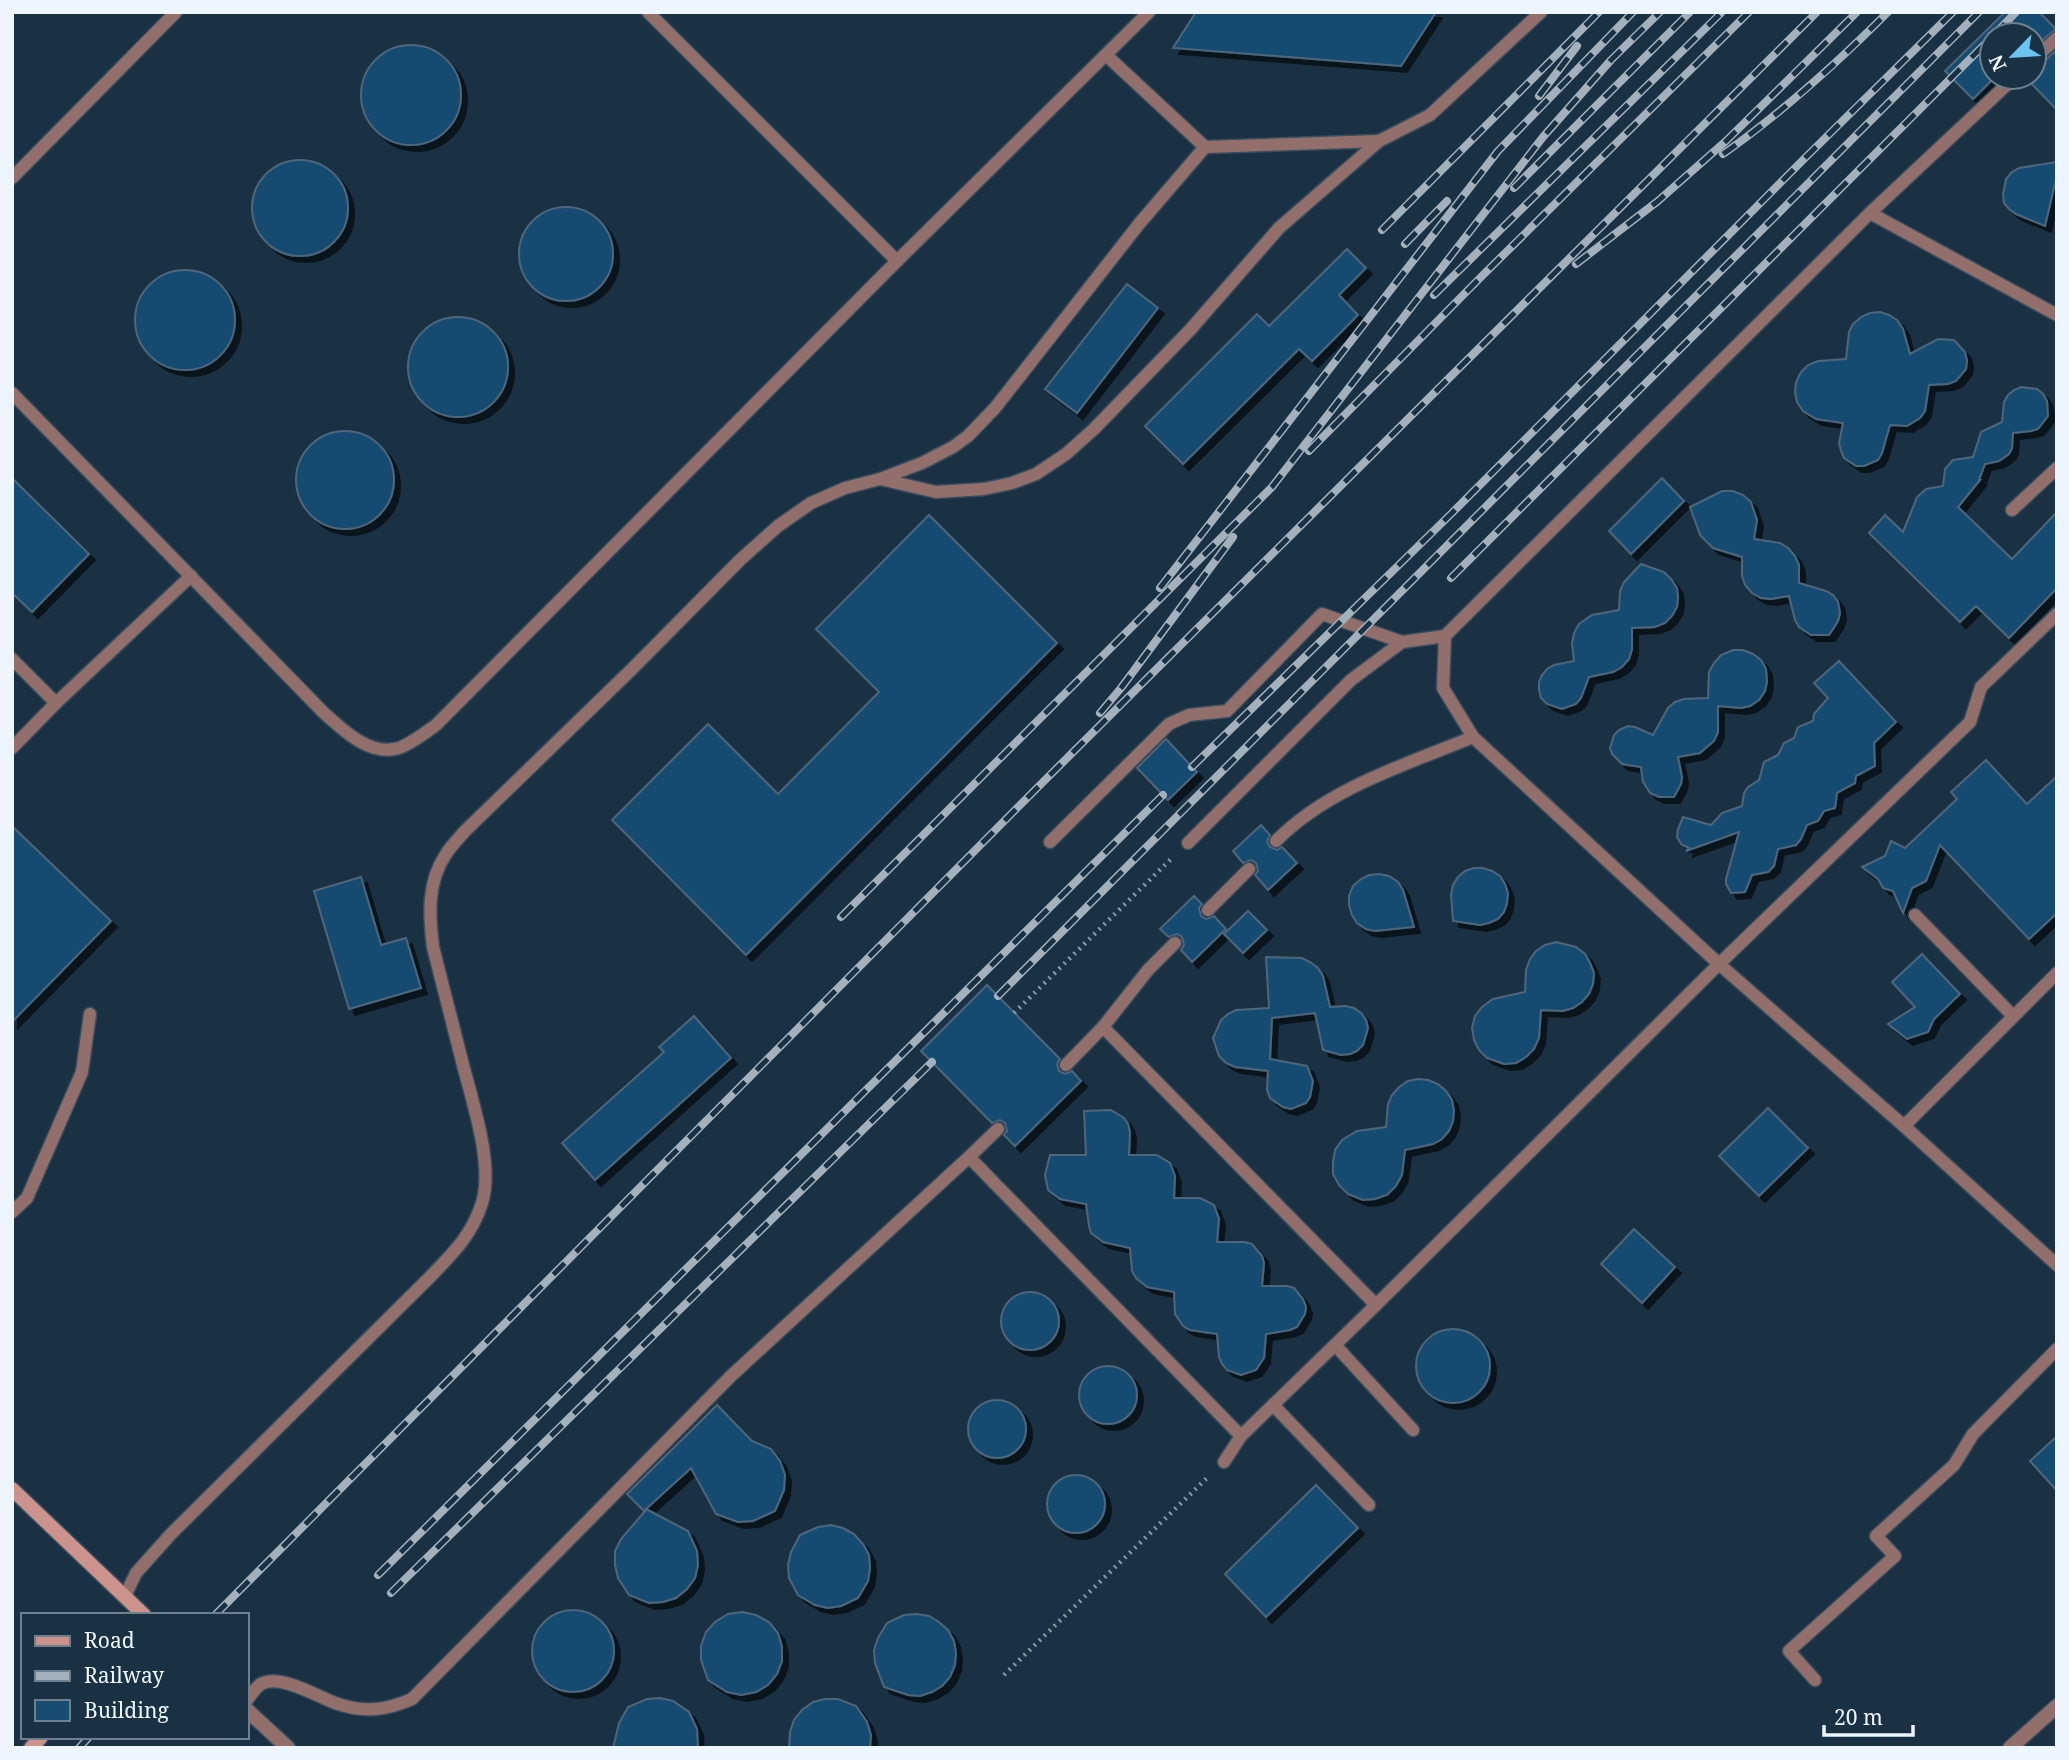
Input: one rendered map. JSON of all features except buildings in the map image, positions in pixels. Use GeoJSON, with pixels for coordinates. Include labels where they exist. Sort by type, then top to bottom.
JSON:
{"type":"FeatureCollection","features":[{"type":"Feature","properties":{"kind":"street"},"geometry":{"type":"LineString","coordinates":[[12,1489],[142,1613]]}},
{"type":"Feature","properties":{"kind":"street"},"geometry":{"type":"LineString","coordinates":[[2010,1748],[2057,1706]]}},
{"type":"Feature","properties":{"kind":"street"},"geometry":{"type":"LineString","coordinates":[[248,1711],[288,1748]]}},
{"type":"Feature","properties":{"kind":"lane"},"geometry":{"type":"LineString","coordinates":[[12,178],[176,12]]}},
{"type":"Feature","properties":{"kind":"lane"},"geometry":{"type":"LineString","coordinates":[[648,12],[897,261]]}},
{"type":"Feature","properties":{"kind":"lane"},"geometry":{"type":"LineString","coordinates":[[12,393],[346,733],[382,750],[398,748],[436,725],[897,261],[1149,12]]}},
{"type":"Feature","properties":{"kind":"lane"},"geometry":{"type":"LineString","coordinates":[[880,479],[936,492],[984,489],[1037,474],[1066,454],[1094,429],[1190,330],[1279,228],[1379,141],[1430,115],[1541,12]]}},
{"type":"Feature","properties":{"kind":"lane"},"geometry":{"type":"LineString","coordinates":[[1106,55],[1205,147],[1379,141]]}},
{"type":"Feature","properties":{"kind":"lane"},"geometry":{"type":"LineString","coordinates":[[1050,842],[1169,724],[1189,715],[1227,711],[1322,614],[1402,642],[1446,636],[1870,214],[2000,91]]}},
{"type":"Feature","properties":{"kind":"lane"},"geometry":{"type":"LineString","coordinates":[[125,1596],[136,1573],[171,1534],[430,1277],[463,1242],[475,1222],[486,1186],[486,1168],[430,926],[429,907],[435,878],[445,855],[464,832],[740,560],[778,526],[811,503],[845,488],[880,479],[922,463],[968,436],[995,408],[1139,224],[1205,147]]}},
{"type":"Feature","properties":{"kind":"lane"},"geometry":{"type":"LineString","coordinates":[[1870,214],[2057,315]]}},
{"type":"Feature","properties":{"kind":"lane"},"geometry":{"type":"LineString","coordinates":[[2012,510],[2057,468]]}},
{"type":"Feature","properties":{"kind":"lane"},"geometry":{"type":"LineString","coordinates":[[12,748],[191,576]]}},
{"type":"Feature","properties":{"kind":"lane"},"geometry":{"type":"LineString","coordinates":[[1224,1462],[1241,1436],[1719,964],[1970,722],[1981,687],[2057,614]]}},
{"type":"Feature","properties":{"kind":"lane"},"geometry":{"type":"LineString","coordinates":[[1446,636],[1443,688],[1473,737],[1719,964],[2057,1265]]}},
{"type":"Feature","properties":{"kind":"lane"},"geometry":{"type":"LineString","coordinates":[[1188,843],[1351,680],[1402,642]]}},
{"type":"Feature","properties":{"kind":"lane"},"geometry":{"type":"LineString","coordinates":[[12,659],[56,704]]}},
{"type":"Feature","properties":{"kind":"lane"},"geometry":{"type":"LineString","coordinates":[[1276,841],[1292,825],[1339,794],[1473,737]]}},
{"type":"Feature","properties":{"kind":"lane"},"geometry":{"type":"LineString","coordinates":[[1208,910],[1249,869]]}},
{"type":"Feature","properties":{"kind":"lane"},"geometry":{"type":"LineString","coordinates":[[1915,915],[2013,1016]]}},
{"type":"Feature","properties":{"kind":"lane"},"geometry":{"type":"LineString","coordinates":[[1066,1065],[1103,1027],[1148,970],[1175,943]]}},
{"type":"Feature","properties":{"kind":"lane"},"geometry":{"type":"LineString","coordinates":[[1904,1126],[2057,973]]}},
{"type":"Feature","properties":{"kind":"lane"},"geometry":{"type":"LineString","coordinates":[[12,1212],[27,1198],[82,1072],[90,1014]]}},
{"type":"Feature","properties":{"kind":"lane"},"geometry":{"type":"LineString","coordinates":[[1103,1027],[1376,1305]]}},
{"type":"Feature","properties":{"kind":"lane"},"geometry":{"type":"LineString","coordinates":[[248,1699],[262,1684],[274,1681],[315,1693],[337,1704],[356,1708],[374,1710],[393,1707],[412,1699],[731,1376],[998,1129]]}},
{"type":"Feature","properties":{"kind":"lane"},"geometry":{"type":"LineString","coordinates":[[969,1157],[1241,1436]]}},
{"type":"Feature","properties":{"kind":"lane"},"geometry":{"type":"LineString","coordinates":[[1335,1345],[1413,1430]]}},
{"type":"Feature","properties":{"kind":"lane"},"geometry":{"type":"LineString","coordinates":[[1815,1680],[1789,1651],[1895,1556],[1876,1536],[1954,1465],[1972,1434],[2057,1349]]}},
{"type":"Feature","properties":{"kind":"lane"},"geometry":{"type":"LineString","coordinates":[[1273,1405],[1369,1505]]}},
{"type":"Feature","properties":{"kind":"path"},"geometry":{"type":"LineString","coordinates":[[1014,1013],[1188,843]]}},
{"type":"Feature","properties":{"kind":"path"},"geometry":{"type":"LineString","coordinates":[[1004,1675],[1224,1462]]}},
{"type":"Feature","properties":{"kind":"railway"},"geometry":{"type":"LineString","coordinates":[[1382,230],[1599,12]]}},
{"type":"Feature","properties":{"kind":"railway"},"geometry":{"type":"LineString","coordinates":[[1160,588],[1498,151],[1633,12]]}},
{"type":"Feature","properties":{"kind":"railway"},"geometry":{"type":"LineString","coordinates":[[841,917],[1272,487],[1543,137],[1611,60],[1660,12]]}},
{"type":"Feature","properties":{"kind":"railway"},"geometry":{"type":"LineString","coordinates":[[1514,188],[1690,12]]}},
{"type":"Feature","properties":{"kind":"railway"},"geometry":{"type":"LineString","coordinates":[[1434,295],[1722,12]]}},
{"type":"Feature","properties":{"kind":"railway"},"geometry":{"type":"LineString","coordinates":[[1309,451],[1749,12]]}},
{"type":"Feature","properties":{"kind":"railway"},"geometry":{"type":"LineString","coordinates":[[217,1613],[1037,788],[1817,12]]}},
{"type":"Feature","properties":{"kind":"railway"},"geometry":{"type":"LineString","coordinates":[[1576,264],[1658,201],[1726,141],[1857,12]]}},
{"type":"Feature","properties":{"kind":"railway"},"geometry":{"type":"LineString","coordinates":[[1723,154],[1808,87],[1888,12]]}},
{"type":"Feature","properties":{"kind":"railway"},"geometry":{"type":"LineString","coordinates":[[1192,767],[1452,513],[1953,12]]}},
{"type":"Feature","properties":{"kind":"railway"},"geometry":{"type":"LineString","coordinates":[[998,996],[1979,12]]}},
{"type":"Feature","properties":{"kind":"railway"},"geometry":{"type":"LineString","coordinates":[[2007,21],[2016,12]]}},
{"type":"Feature","properties":{"kind":"railway"},"geometry":{"type":"LineString","coordinates":[[1539,96],[1577,46]]}},
{"type":"Feature","properties":{"kind":"railway"},"geometry":{"type":"LineString","coordinates":[[1451,578],[1978,51]]}},
{"type":"Feature","properties":{"kind":"railway"},"geometry":{"type":"LineString","coordinates":[[1405,244],[1447,201]]}},
{"type":"Feature","properties":{"kind":"railway"},"geometry":{"type":"LineString","coordinates":[[1100,713],[1233,537]]}},
{"type":"Feature","properties":{"kind":"railway"},"geometry":{"type":"LineString","coordinates":[[378,1575],[1163,795]]}},
{"type":"Feature","properties":{"kind":"railway"},"geometry":{"type":"LineString","coordinates":[[391,1593],[932,1062]]}},
{"type":"Feature","properties":{"kind":"railway"},"geometry":{"type":"LineString","coordinates":[[79,1748],[87,1739]]}}]}
